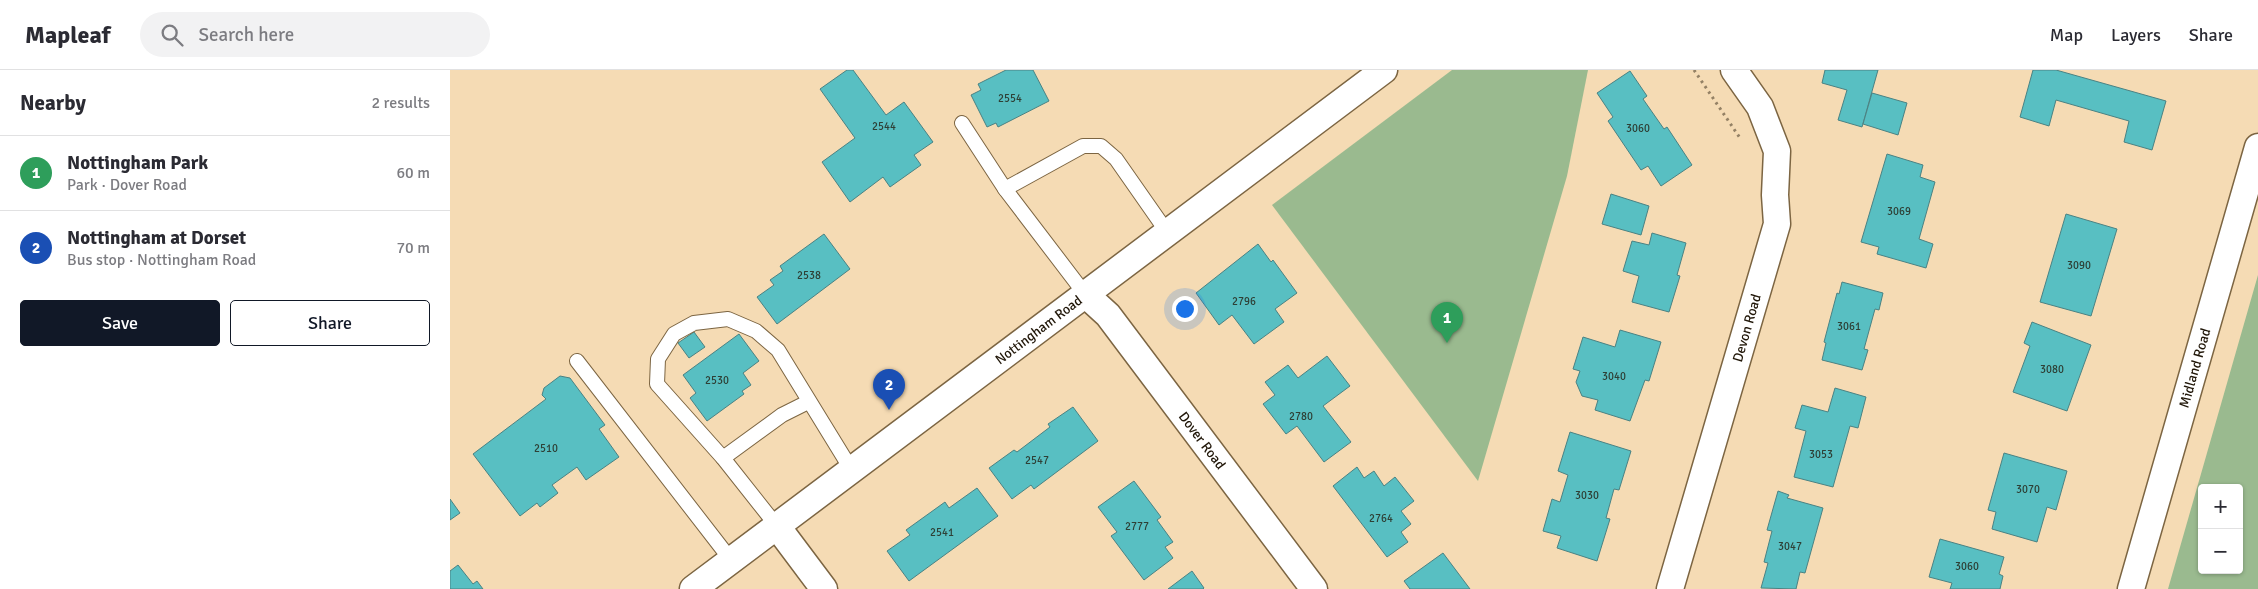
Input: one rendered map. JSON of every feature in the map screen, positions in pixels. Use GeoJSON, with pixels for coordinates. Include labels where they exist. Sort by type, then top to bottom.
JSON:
{"type":"FeatureCollection","features":[{"type":"Feature","properties":{"kind":"street","name":"Nottingham Road"},"geometry":{"type":"LineString","coordinates":[[693,589],[1384,70]]}},
{"type":"Feature","properties":{"kind":"street","name":"Devon Road"},"geometry":{"type":"LineString","coordinates":[[1670,589],[1777,224],[1775,195],[1777,151],[1760,107],[1734,70]]}},
{"type":"Feature","properties":{"kind":"street","name":"Midland Road"},"geometry":{"type":"LineString","coordinates":[[2131,589],[2258,147]]}},
{"type":"Feature","properties":{"kind":"street","name":"Dover Road"},"geometry":{"type":"LineString","coordinates":[[1084,294],[1108,315],[1314,589]]}},
{"type":"Feature","properties":{"kind":"street"},"geometry":{"type":"LineString","coordinates":[[776,525],[824,589]]}},
{"type":"Feature","properties":{"kind":"lane"},"geometry":{"type":"LineString","coordinates":[[962,123],[1005,189],[1084,294]]}},
{"type":"Feature","properties":{"kind":"lane"},"geometry":{"type":"LineString","coordinates":[[1005,189],[1083,146],[1101,146],[1116,159],[1167,232]]}},
{"type":"Feature","properties":{"kind":"lane"},"geometry":{"type":"LineString","coordinates":[[776,525],[723,458],[657,384],[658,359],[674,334],[694,323],[728,319],[756,331],[778,350],[808,402],[851,469]]}},
{"type":"Feature","properties":{"kind":"lane"},"geometry":{"type":"LineString","coordinates":[[577,361],[731,560]]}},
{"type":"Feature","properties":{"kind":"lane"},"geometry":{"type":"LineString","coordinates":[[723,458],[782,415],[808,402]]}},
{"type":"Feature","properties":{"kind":"path"},"geometry":{"type":"LineString","coordinates":[[1694,70],[1742,142]]}},
{"type":"Feature","properties":{"kind":"green space"},"geometry":{"type":"Polygon","coordinates":[[[1452,70],[1588,70],[1567,176],[1478,481],[1272,205],[1452,70]]]}},
{"type":"Feature","properties":{"kind":"green space"},"geometry":{"type":"Polygon","coordinates":[[[2258,275],[2258,589],[2168,589],[2198,484],[2198,574],[2243,574],[2243,484],[2198,484],[2258,275]]]}},
{"type":"Feature","properties":{"kind":"building"},"geometry":{"type":"Polygon","coordinates":[[[847,70],[853,70],[886,115],[904,102],[933,142],[914,155],[921,165],[890,187],[883,177],[850,202],[822,162],[855,138],[820,89],[847,70]]]}},
{"type":"Feature","properties":{"kind":"building"},"geometry":{"type":"Polygon","coordinates":[[[1006,70],[1033,70],[1049,101],[998,127],[996,123],[987,127],[971,95],[981,90],[978,84],[1006,70]]]}},
{"type":"Feature","properties":{"kind":"building"},"geometry":{"type":"Polygon","coordinates":[[[1825,70],[1878,70],[1862,127],[1838,120],[1847,90],[1822,83],[1825,70]]]}},
{"type":"Feature","properties":{"kind":"building"},"geometry":{"type":"Polygon","coordinates":[[[2033,70],[2056,70],[2166,101],[2152,150],[2124,142],[2129,121],[2056,100],[2049,126],[2020,117],[2033,70]]]}},
{"type":"Feature","properties":{"kind":"building"},"geometry":{"type":"Polygon","coordinates":[[[1630,71],[1647,96],[1643,99],[1664,129],[1667,127],[1692,165],[1661,186],[1648,166],[1641,170],[1608,121],[1613,117],[1597,93],[1630,71]]]}},
{"type":"Feature","properties":{"kind":"building"},"geometry":{"type":"Polygon","coordinates":[[[1872,93],[1907,103],[1898,135],[1863,124],[1872,93]]]}},
{"type":"Feature","properties":{"kind":"building"},"geometry":{"type":"Polygon","coordinates":[[[1887,154],[1923,165],[1920,177],[1935,182],[1919,239],[1933,244],[1926,268],[1877,254],[1879,247],[1861,242],[1887,154]]]}},
{"type":"Feature","properties":{"kind":"building"},"geometry":{"type":"Polygon","coordinates":[[[1611,194],[1649,206],[1641,235],[1602,224],[1611,194]]]}},
{"type":"Feature","properties":{"kind":"building"},"geometry":{"type":"Polygon","coordinates":[[[2066,214],[2117,229],[2091,316],[2040,302],[2066,214]]]}},
{"type":"Feature","properties":{"kind":"building"},"geometry":{"type":"Polygon","coordinates":[[[1652,233],[1686,243],[1677,275],[1680,276],[1669,312],[1632,302],[1639,276],[1623,271],[1632,241],[1649,245],[1652,233]]]}},
{"type":"Feature","properties":{"kind":"building"},"geometry":{"type":"Polygon","coordinates":[[[824,234],[850,269],[777,324],[757,297],[774,285],[770,280],[783,271],[780,266],[824,234]]]}},
{"type":"Feature","properties":{"kind":"building"},"geometry":{"type":"Polygon","coordinates":[[[1258,244],[1271,262],[1273,260],[1297,293],[1275,309],[1284,322],[1254,344],[1232,315],[1219,325],[1196,293],[1258,244]]]}},
{"type":"Feature","properties":{"kind":"building"},"geometry":{"type":"Polygon","coordinates":[[[1842,282],[1883,293],[1879,310],[1875,309],[1864,349],[1868,350],[1862,370],[1822,360],[1826,343],[1824,342],[1837,293],[1839,294],[1842,282]]]}},
{"type":"Feature","properties":{"kind":"building"},"geometry":{"type":"Polygon","coordinates":[[[2032,322],[2091,345],[2067,411],[2013,392],[2030,346],[2024,343],[2032,322]]]}},
{"type":"Feature","properties":{"kind":"building"},"geometry":{"type":"Polygon","coordinates":[[[1620,330],[1661,342],[1649,381],[1645,380],[1630,421],[1595,410],[1598,400],[1582,396],[1576,382],[1580,371],[1573,369],[1583,337],[1615,347],[1620,330]]]}},
{"type":"Feature","properties":{"kind":"building"},"geometry":{"type":"Polygon","coordinates":[[[694,332],[705,347],[689,358],[678,343],[694,332]]]}},
{"type":"Feature","properties":{"kind":"building"},"geometry":{"type":"Polygon","coordinates":[[[739,334],[759,361],[743,373],[751,385],[742,391],[744,394],[707,421],[690,398],[696,393],[683,375],[739,334]]]}},
{"type":"Feature","properties":{"kind":"building"},"geometry":{"type":"Polygon","coordinates":[[[1327,356],[1350,386],[1323,406],[1351,442],[1324,462],[1297,426],[1286,434],[1263,404],[1275,395],[1265,382],[1288,365],[1298,378],[1327,356]]]}},
{"type":"Feature","properties":{"kind":"building"},"geometry":{"type":"Polygon","coordinates":[[[560,376],[570,378],[605,425],[599,429],[619,457],[586,480],[577,467],[552,485],[558,493],[540,507],[537,503],[520,516],[473,454],[546,399],[542,395],[544,388],[560,376]]]}},
{"type":"Feature","properties":{"kind":"building"},"geometry":{"type":"Polygon","coordinates":[[[1835,388],[1866,397],[1858,428],[1850,426],[1833,487],[1794,477],[1806,431],[1795,428],[1802,405],[1828,412],[1835,388]]]}},
{"type":"Feature","properties":{"kind":"building"},"geometry":{"type":"Polygon","coordinates":[[[1073,407],[1098,441],[1034,489],[1031,485],[1012,499],[989,468],[1014,450],[1017,452],[1050,427],[1048,424],[1073,407]]]}},
{"type":"Feature","properties":{"kind":"building"},"geometry":{"type":"Polygon","coordinates":[[[1570,432],[1631,451],[1619,490],[1614,489],[1606,518],[1610,519],[1597,561],[1557,548],[1561,536],[1543,531],[1552,499],[1560,502],[1568,475],[1558,471],[1570,432]]]}},
{"type":"Feature","properties":{"kind":"building"},"geometry":{"type":"Polygon","coordinates":[[[2004,453],[2067,471],[2056,510],[2047,507],[2037,542],[1992,529],[1996,512],[1988,510],[2004,453]]]}},
{"type":"Feature","properties":{"kind":"building"},"geometry":{"type":"Polygon","coordinates":[[[1357,467],[1364,478],[1374,471],[1384,486],[1395,477],[1414,501],[1401,511],[1411,524],[1401,532],[1408,542],[1387,557],[1333,486],[1357,467]]]}},
{"type":"Feature","properties":{"kind":"building"},"geometry":{"type":"Polygon","coordinates":[[[1134,481],[1161,517],[1157,520],[1173,542],[1165,547],[1173,558],[1144,580],[1111,536],[1117,532],[1098,507],[1134,481]]]}},
{"type":"Feature","properties":{"kind":"building"},"geometry":{"type":"Polygon","coordinates":[[[977,488],[998,516],[909,581],[887,551],[910,535],[906,530],[945,502],[949,508],[977,488]]]}},
{"type":"Feature","properties":{"kind":"building"},"geometry":{"type":"Polygon","coordinates":[[[1778,491],[1789,495],[1787,498],[1823,508],[1805,573],[1800,572],[1796,589],[1761,588],[1768,563],[1764,562],[1772,531],[1767,530],[1778,491]]]}},
{"type":"Feature","properties":{"kind":"building"},"geometry":{"type":"Polygon","coordinates":[[[450,499],[460,513],[450,520],[450,499]]]}},
{"type":"Feature","properties":{"kind":"building"},"geometry":{"type":"Polygon","coordinates":[[[1940,539],[2004,557],[1999,574],[2003,576],[2000,589],[1950,589],[1952,583],[1929,577],[1940,539]]]}},
{"type":"Feature","properties":{"kind":"building"},"geometry":{"type":"Polygon","coordinates":[[[1443,553],[1470,589],[1410,589],[1404,581],[1443,553]]]}},
{"type":"Feature","properties":{"kind":"building"},"geometry":{"type":"Polygon","coordinates":[[[458,565],[473,584],[477,581],[483,589],[450,589],[450,571],[458,565]]]}},
{"type":"Feature","properties":{"kind":"building"},"geometry":{"type":"Polygon","coordinates":[[[1192,571],[1203,589],[1168,589],[1192,571]]]}},
{"type":"Feature","properties":{"kind":"place","name":"Nottingham Park"},"geometry":{"type":"Point","coordinates":[1447,343]}},
{"type":"Feature","properties":{"kind":"place","name":"Nottingham at Dorset"},"geometry":{"type":"Point","coordinates":[889,410]}}]}
